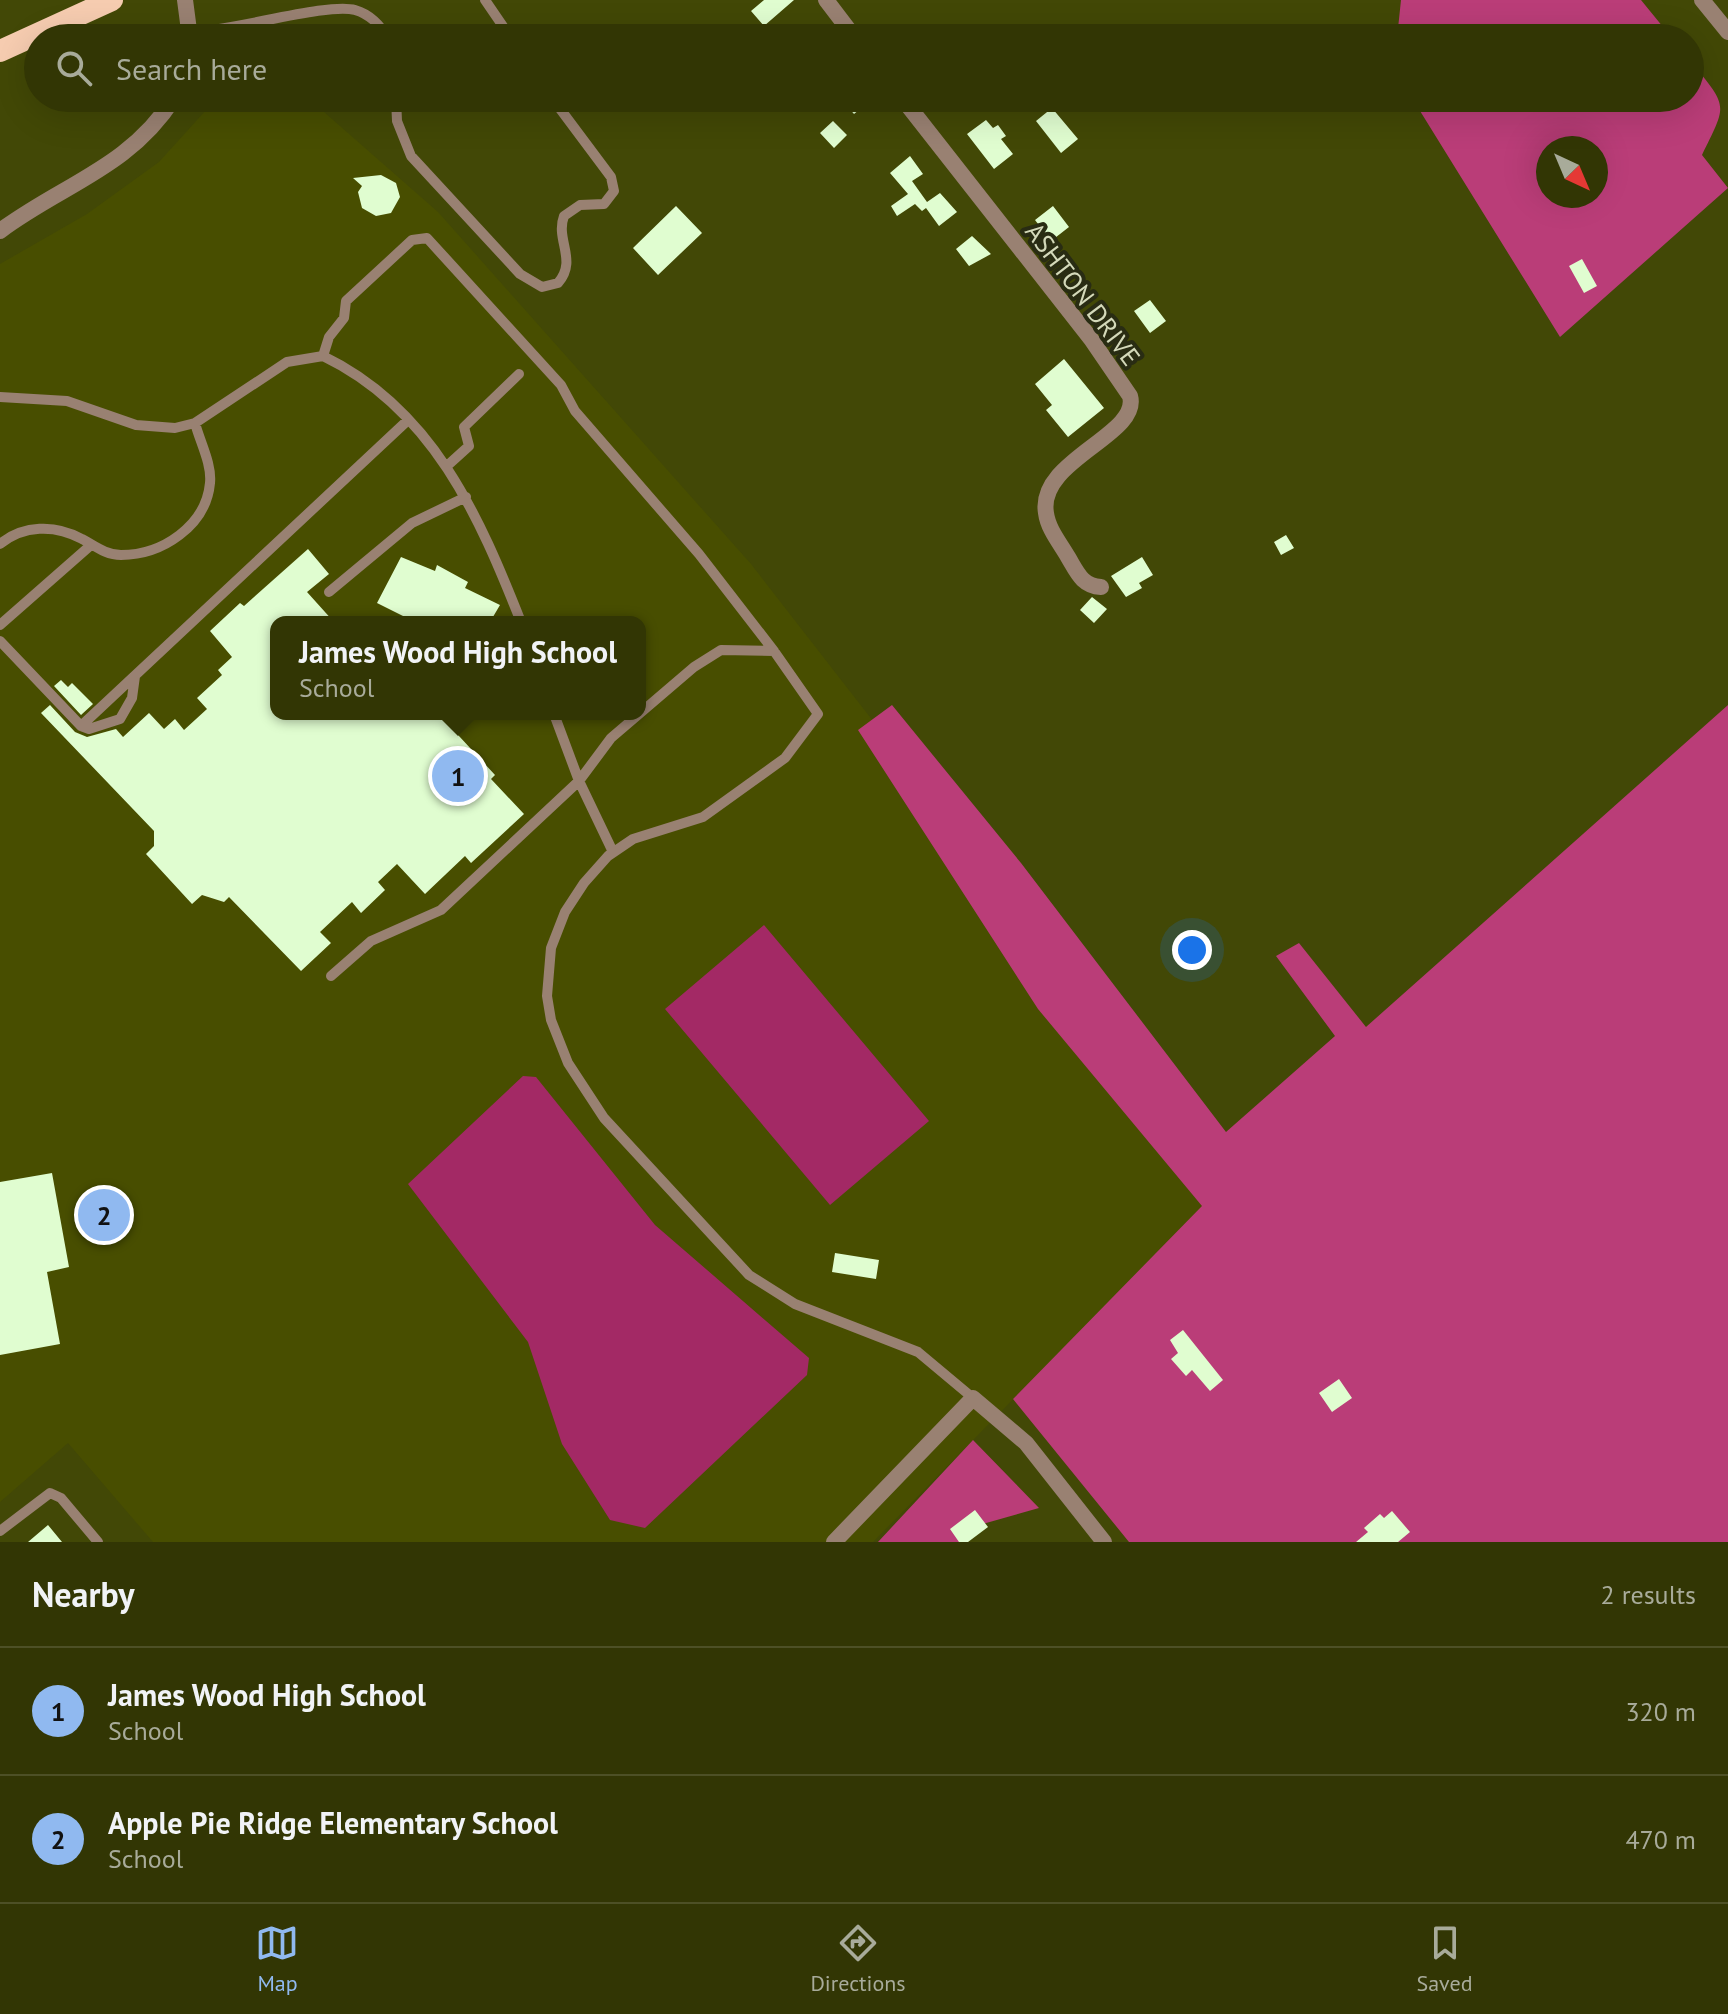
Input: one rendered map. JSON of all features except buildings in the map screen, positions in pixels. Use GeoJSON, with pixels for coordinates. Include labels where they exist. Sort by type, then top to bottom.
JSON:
{"type":"FeatureCollection","features":[{"type":"Feature","properties":{"kind":"highway"},"geometry":{"type":"LineString","coordinates":[[59,24],[112,0]]}},
{"type":"Feature","properties":{"kind":"highway"},"geometry":{"type":"LineString","coordinates":[[0,51],[24,40]]}},
{"type":"Feature","properties":{"kind":"street"},"geometry":{"type":"LineString","coordinates":[[185,0],[188,24]]}},
{"type":"Feature","properties":{"kind":"street"},"geometry":{"type":"LineString","coordinates":[[826,0],[844,24]]}},
{"type":"Feature","properties":{"kind":"street"},"geometry":{"type":"LineString","coordinates":[[1702,0],[1728,32]]}},
{"type":"Feature","properties":{"kind":"street"},"geometry":{"type":"LineString","coordinates":[[0,231],[123,156],[144,138],[164,112]]}},
{"type":"Feature","properties":{"kind":"street","name":"ASHTON DRIVE"},"geometry":{"type":"LineString","coordinates":[[913,112],[1091,339],[1130,396],[1132,404],[1127,418],[1067,468],[1051,485],[1046,499],[1049,525],[1081,580],[1101,587]]}},
{"type":"Feature","properties":{"kind":"street"},"geometry":{"type":"LineString","coordinates":[[834,1542],[973,1398],[1026,1443],[1104,1542]]}},
{"type":"Feature","properties":{"kind":"lane"},"geometry":{"type":"LineString","coordinates":[[485,0],[501,24]]}},
{"type":"Feature","properties":{"kind":"lane"},"geometry":{"type":"LineString","coordinates":[[259,24],[341,8],[367,15],[375,24]]}},
{"type":"Feature","properties":{"kind":"lane"},"geometry":{"type":"LineString","coordinates":[[397,112],[397,121],[411,156],[520,274],[542,287],[558,283],[568,266],[562,234],[564,216],[580,205],[604,204],[614,191],[611,177],[562,112]]}},
{"type":"Feature","properties":{"kind":"lane"},"geometry":{"type":"LineString","coordinates":[[323,356],[329,337],[344,318],[346,301],[412,240],[427,238],[561,385],[575,411],[691,545],[774,651],[818,714],[785,758],[703,817],[652,831],[613,852],[584,883],[565,912],[551,948],[547,996],[554,1030],[583,1088],[604,1118],[749,1275],[795,1304],[918,1352],[973,1398]]}},
{"type":"Feature","properties":{"kind":"lane"},"geometry":{"type":"LineString","coordinates":[[0,397],[67,401],[136,425],[175,428],[195,423],[287,362],[323,356],[358,373],[448,465],[466,497],[518,616]]}},
{"type":"Feature","properties":{"kind":"lane"},"geometry":{"type":"LineString","coordinates":[[448,465],[469,446],[464,427],[519,374]]}},
{"type":"Feature","properties":{"kind":"lane"},"geometry":{"type":"LineString","coordinates":[[81,726],[407,421]]}},
{"type":"Feature","properties":{"kind":"lane"},"geometry":{"type":"LineString","coordinates":[[0,544],[31,528],[67,533],[119,555],[137,553],[178,537],[195,521],[206,502],[210,482],[195,423]]}},
{"type":"Feature","properties":{"kind":"lane"},"geometry":{"type":"LineString","coordinates":[[329,592],[412,523],[466,497]]}},
{"type":"Feature","properties":{"kind":"lane"},"geometry":{"type":"LineString","coordinates":[[0,625],[91,545]]}},
{"type":"Feature","properties":{"kind":"lane"},"geometry":{"type":"LineString","coordinates":[[0,641],[81,726],[89,729],[120,719],[132,698],[135,676]]}},
{"type":"Feature","properties":{"kind":"lane"},"geometry":{"type":"LineString","coordinates":[[646,708],[694,667],[721,650],[774,651]]}},
{"type":"Feature","properties":{"kind":"lane"},"geometry":{"type":"LineString","coordinates":[[556,720],[579,781],[613,852]]}},
{"type":"Feature","properties":{"kind":"lane"},"geometry":{"type":"LineString","coordinates":[[331,976],[371,941],[441,910],[579,781],[611,738],[632,720]]}},
{"type":"Feature","properties":{"kind":"lane"},"geometry":{"type":"LineString","coordinates":[[0,1531],[50,1493],[61,1498],[98,1542]]}},
{"type":"Feature","properties":{"kind":"shaded area"},"geometry":{"type":"Polygon","coordinates":[[[1401,0],[1641,0],[1661,24],[1398,24],[1401,0]]]}},
{"type":"Feature","properties":{"kind":"shaded area"},"geometry":{"type":"Polygon","coordinates":[[[1704,78],[1717,97],[1720,114],[1702,155],[1728,188],[1560,337],[1421,112],[1704,112],[1704,78]]]}},
{"type":"Feature","properties":{"kind":"shaded area"},"geometry":{"type":"Polygon","coordinates":[[[204,112],[324,112],[438,212],[751,564],[1229,1179],[873,1542],[153,1542],[68,1443],[0,1502],[0,264],[87,214],[159,162],[204,112]]]}},
{"type":"Feature","properties":{"kind":"shaded area"},"geometry":{"type":"Polygon","coordinates":[[[892,705],[1021,863],[1226,1132],[1335,1036],[1276,956],[1299,943],[1366,1027],[1728,705],[1728,1542],[1129,1542],[1013,1399],[1202,1206],[1038,1009],[858,730],[892,705]]]}},
{"type":"Feature","properties":{"kind":"shaded area"},"geometry":{"type":"Polygon","coordinates":[[[764,925],[929,1121],[830,1205],[665,1009],[764,925]]]}},
{"type":"Feature","properties":{"kind":"shaded area"},"geometry":{"type":"Polygon","coordinates":[[[523,1076],[536,1077],[655,1225],[809,1358],[807,1375],[645,1528],[610,1520],[562,1444],[528,1342],[408,1184],[523,1076]]]}},
{"type":"Feature","properties":{"kind":"shaded area"},"geometry":{"type":"Polygon","coordinates":[[[973,1440],[1039,1508],[965,1529],[961,1542],[878,1542],[973,1440]]]}},
{"type":"Feature","properties":{"kind":"place","name":"James Wood High School"},"geometry":{"type":"Point","coordinates":[458,776]}},
{"type":"Feature","properties":{"kind":"place","name":"Apple Pie Ridge Elementary School"},"geometry":{"type":"Point","coordinates":[104,1215]}}]}
